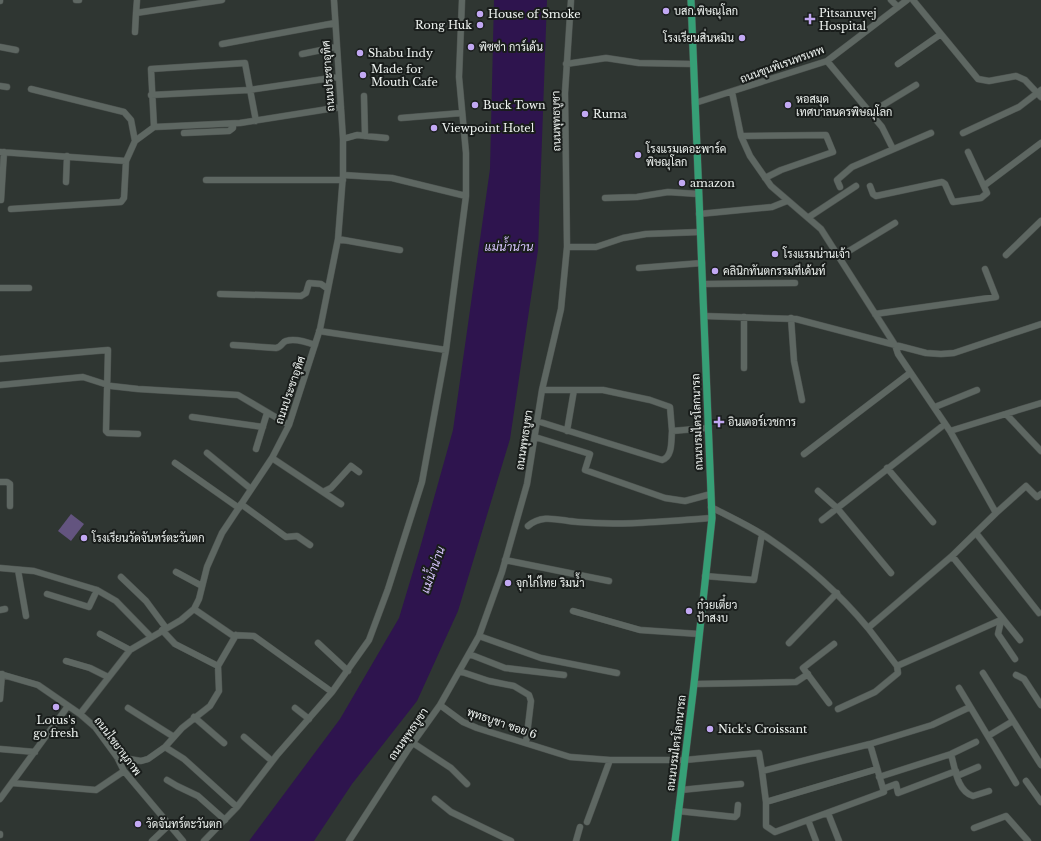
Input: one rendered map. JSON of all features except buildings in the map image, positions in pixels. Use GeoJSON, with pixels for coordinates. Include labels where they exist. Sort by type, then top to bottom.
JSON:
{"type":"FeatureCollection","features":[{"type":"Feature","properties":{"kind":"main road","name":"ถนนบรมไตรโลกนารถ"},"geometry":{"type":"LineString","coordinates":[[674,841],[694,684],[712,518],[707,428],[703,284],[691,0]]}},
{"type":"Feature","properties":{"kind":"street"},"geometry":{"type":"LineString","coordinates":[[136,32],[137,0]]}},
{"type":"Feature","properties":{"kind":"street"},"geometry":{"type":"LineString","coordinates":[[136,13],[222,0]]}},
{"type":"Feature","properties":{"kind":"street","name":"ถนนประชาอุทิศ"},"geometry":{"type":"LineString","coordinates":[[194,609],[199,599],[207,567],[222,533],[272,458],[289,425],[319,332],[338,240],[343,178],[343,139],[334,23],[334,0]]}},
{"type":"Feature","properties":{"kind":"street"},"geometry":{"type":"LineString","coordinates":[[204,841],[237,808],[272,761],[332,692],[369,640],[388,589],[422,482],[446,350],[466,196],[466,153],[462,113],[459,47],[462,0]]}},
{"type":"Feature","properties":{"kind":"street","name":"ถนนพุทธบูชา"},"geometry":{"type":"LineString","coordinates":[[349,841],[413,743],[440,705],[479,636],[506,560],[527,484],[542,390],[561,310],[567,247],[566,64],[571,0]]}},
{"type":"Feature","properties":{"kind":"street"},"geometry":{"type":"LineString","coordinates":[[891,0],[898,7]]}},
{"type":"Feature","properties":{"kind":"street","name":"ถนนขุนพิเรนทรเทพ"},"geometry":{"type":"LineString","coordinates":[[695,103],[826,61],[907,0]]}},
{"type":"Feature","properties":{"kind":"street"},"geometry":{"type":"LineString","coordinates":[[913,0],[978,79],[983,81],[1016,76],[1021,78],[1040,94],[1019,107],[963,133]]}},
{"type":"Feature","properties":{"kind":"street"},"geometry":{"type":"LineString","coordinates":[[222,44],[334,23]]}},
{"type":"Feature","properties":{"kind":"street"},"geometry":{"type":"LineString","coordinates":[[898,64],[941,34]]}},
{"type":"Feature","properties":{"kind":"street"},"geometry":{"type":"LineString","coordinates":[[666,38],[693,39]]}},
{"type":"Feature","properties":{"kind":"street"},"geometry":{"type":"LineString","coordinates":[[0,47],[16,50]]}},
{"type":"Feature","properties":{"kind":"street"},"geometry":{"type":"LineString","coordinates":[[302,54],[336,48]]}},
{"type":"Feature","properties":{"kind":"street"},"geometry":{"type":"LineString","coordinates":[[566,64],[606,58],[639,62],[694,64]]}},
{"type":"Feature","properties":{"kind":"street"},"geometry":{"type":"LineString","coordinates":[[826,61],[882,127],[893,149]]}},
{"type":"Feature","properties":{"kind":"street"},"geometry":{"type":"LineString","coordinates":[[154,127],[151,95],[151,69],[244,63],[256,121]]}},
{"type":"Feature","properties":{"kind":"street"},"geometry":{"type":"LineString","coordinates":[[151,95],[249,90],[338,76]]}},
{"type":"Feature","properties":{"kind":"street"},"geometry":{"type":"LineString","coordinates":[[870,113],[916,85]]}},
{"type":"Feature","properties":{"kind":"street"},"geometry":{"type":"LineString","coordinates":[[0,86],[8,87]]}},
{"type":"Feature","properties":{"kind":"street"},"geometry":{"type":"LineString","coordinates":[[31,89],[124,112],[131,120],[135,141]]}},
{"type":"Feature","properties":{"kind":"street"},"geometry":{"type":"LineString","coordinates":[[732,92],[741,136],[750,156],[765,178],[787,201],[809,217],[821,229],[876,314],[910,373],[935,407],[950,431],[996,514]]}},
{"type":"Feature","properties":{"kind":"street"},"geometry":{"type":"LineString","coordinates":[[364,96],[365,136]]}},
{"type":"Feature","properties":{"kind":"street"},"geometry":{"type":"LineString","coordinates":[[11,210],[121,202],[124,198],[126,161],[135,141],[154,127],[233,124],[341,107]]}},
{"type":"Feature","properties":{"kind":"street"},"geometry":{"type":"LineString","coordinates":[[401,118],[462,113]]}},
{"type":"Feature","properties":{"kind":"street"},"geometry":{"type":"LineString","coordinates":[[184,133],[229,131],[233,128],[233,124]]}},
{"type":"Feature","properties":{"kind":"street"},"geometry":{"type":"LineString","coordinates":[[840,187],[837,180],[849,168],[931,133]]}},
{"type":"Feature","properties":{"kind":"street"},"geometry":{"type":"LineString","coordinates":[[343,139],[357,135],[386,138]]}},
{"type":"Feature","properties":{"kind":"street"},"geometry":{"type":"LineString","coordinates":[[741,136],[826,135],[833,152],[781,170],[765,178]]}},
{"type":"Feature","properties":{"kind":"street"},"geometry":{"type":"LineString","coordinates":[[985,185],[1041,143]]}},
{"type":"Feature","properties":{"kind":"street"},"geometry":{"type":"LineString","coordinates":[[1,200],[2,152],[126,161]]}},
{"type":"Feature","properties":{"kind":"street"},"geometry":{"type":"LineString","coordinates":[[870,186],[876,196],[942,182],[945,184],[951,200],[955,202],[985,196],[988,193],[985,185],[968,152]]}},
{"type":"Feature","properties":{"kind":"street"},"geometry":{"type":"LineString","coordinates":[[66,182],[67,156]]}},
{"type":"Feature","properties":{"kind":"street"},"geometry":{"type":"LineString","coordinates":[[206,180],[392,178],[466,196]]}},
{"type":"Feature","properties":{"kind":"street"},"geometry":{"type":"LineString","coordinates":[[809,217],[856,186]]}},
{"type":"Feature","properties":{"kind":"street"},"geometry":{"type":"LineString","coordinates":[[605,198],[637,197],[668,192],[698,194]]}},
{"type":"Feature","properties":{"kind":"street"},"geometry":{"type":"LineString","coordinates":[[699,214],[772,206],[787,201]]}},
{"type":"Feature","properties":{"kind":"street"},"geometry":{"type":"LineString","coordinates":[[1006,255],[1041,221]]}},
{"type":"Feature","properties":{"kind":"street"},"geometry":{"type":"LineString","coordinates":[[839,257],[895,223]]}},
{"type":"Feature","properties":{"kind":"street"},"geometry":{"type":"LineString","coordinates":[[567,247],[596,247],[623,238],[646,234],[700,232]]}},
{"type":"Feature","properties":{"kind":"street"},"geometry":{"type":"LineString","coordinates":[[338,240],[400,250]]}},
{"type":"Feature","properties":{"kind":"street"},"geometry":{"type":"LineString","coordinates":[[639,268],[702,263]]}},
{"type":"Feature","properties":{"kind":"street"},"geometry":{"type":"LineString","coordinates":[[876,314],[996,297],[985,269]]}},
{"type":"Feature","properties":{"kind":"street"},"geometry":{"type":"LineString","coordinates":[[220,294],[301,296],[306,293],[309,282],[321,284],[328,289]]}},
{"type":"Feature","properties":{"kind":"street"},"geometry":{"type":"LineString","coordinates":[[703,284],[795,283]]}},
{"type":"Feature","properties":{"kind":"street"},"geometry":{"type":"LineString","coordinates":[[0,288],[29,288]]}},
{"type":"Feature","properties":{"kind":"street"},"geometry":{"type":"LineString","coordinates":[[704,316],[791,318],[926,353],[954,353],[1041,324]]}},
{"type":"Feature","properties":{"kind":"street"},"geometry":{"type":"LineString","coordinates":[[744,317],[744,368]]}},
{"type":"Feature","properties":{"kind":"street"},"geometry":{"type":"LineString","coordinates":[[791,318],[794,361],[802,400]]}},
{"type":"Feature","properties":{"kind":"street"},"geometry":{"type":"LineString","coordinates":[[319,332],[446,350]]}},
{"type":"Feature","properties":{"kind":"street"},"geometry":{"type":"LineString","coordinates":[[233,345],[280,348],[285,341],[289,340],[315,345]]}},
{"type":"Feature","properties":{"kind":"street"},"geometry":{"type":"LineString","coordinates":[[0,359],[108,350],[106,431],[108,433],[138,434]]}},
{"type":"Feature","properties":{"kind":"street"},"geometry":{"type":"LineString","coordinates":[[804,454],[910,373]]}},
{"type":"Feature","properties":{"kind":"street"},"geometry":{"type":"LineString","coordinates":[[0,385],[83,377],[107,385],[138,389],[238,395],[266,413],[289,425]]}},
{"type":"Feature","properties":{"kind":"street"},"geometry":{"type":"LineString","coordinates":[[537,421],[662,460],[669,456],[672,431],[670,407],[650,400],[603,390],[542,390]]}},
{"type":"Feature","properties":{"kind":"street"},"geometry":{"type":"LineString","coordinates":[[567,431],[574,390]]}},
{"type":"Feature","properties":{"kind":"street"},"geometry":{"type":"LineString","coordinates":[[935,407],[977,390]]}},
{"type":"Feature","properties":{"kind":"street"},"geometry":{"type":"LineString","coordinates":[[950,431],[1041,403]]}},
{"type":"Feature","properties":{"kind":"street"},"geometry":{"type":"LineString","coordinates":[[256,449],[266,413]]}},
{"type":"Feature","properties":{"kind":"street"},"geometry":{"type":"LineString","coordinates":[[1006,414],[1041,451]]}},
{"type":"Feature","properties":{"kind":"street"},"geometry":{"type":"LineString","coordinates":[[192,416],[262,427]]}},
{"type":"Feature","properties":{"kind":"street"},"geometry":{"type":"LineString","coordinates":[[822,520],[945,424]]}},
{"type":"Feature","properties":{"kind":"street"},"geometry":{"type":"LineString","coordinates":[[672,431],[707,428]]}},
{"type":"Feature","properties":{"kind":"street"},"geometry":{"type":"LineString","coordinates":[[534,437],[590,454],[586,470],[665,498],[685,501],[711,494]]}},
{"type":"Feature","properties":{"kind":"street"},"geometry":{"type":"LineString","coordinates":[[207,453],[252,489]]}},
{"type":"Feature","properties":{"kind":"street"},"geometry":{"type":"LineString","coordinates":[[272,458],[341,504]]}},
{"type":"Feature","properties":{"kind":"street"},"geometry":{"type":"LineString","coordinates":[[175,463],[286,537],[296,536],[310,545]]}},
{"type":"Feature","properties":{"kind":"street"},"geometry":{"type":"LineString","coordinates":[[323,492],[332,488],[351,466],[359,472]]}},
{"type":"Feature","properties":{"kind":"street"},"geometry":{"type":"LineString","coordinates":[[887,468],[933,522]]}},
{"type":"Feature","properties":{"kind":"street"},"geometry":{"type":"LineString","coordinates":[[0,482],[8,482],[10,484],[10,506]]}},
{"type":"Feature","properties":{"kind":"street"},"geometry":{"type":"LineString","coordinates":[[868,628],[952,556],[1026,486],[1037,497],[1041,494]]}},
{"type":"Feature","properties":{"kind":"street"},"geometry":{"type":"LineString","coordinates":[[818,491],[836,508],[891,573]]}},
{"type":"Feature","properties":{"kind":"street"},"geometry":{"type":"LineString","coordinates":[[711,507],[762,534],[807,567],[837,593],[868,628],[897,666],[898,673],[896,676],[881,687],[869,695],[838,709]]}},
{"type":"Feature","properties":{"kind":"street"},"geometry":{"type":"LineString","coordinates":[[528,526],[539,519],[549,518],[578,522],[626,523],[712,518]]}},
{"type":"Feature","properties":{"kind":"street"},"geometry":{"type":"LineString","coordinates":[[976,533],[1039,613]]}},
{"type":"Feature","properties":{"kind":"street"},"geometry":{"type":"LineString","coordinates":[[705,576],[754,580],[762,534]]}},
{"type":"Feature","properties":{"kind":"street"},"geometry":{"type":"LineString","coordinates":[[952,556],[1002,620],[1020,640]]}},
{"type":"Feature","properties":{"kind":"street"},"geometry":{"type":"LineString","coordinates":[[506,560],[609,581]]}},
{"type":"Feature","properties":{"kind":"street"},"geometry":{"type":"LineString","coordinates":[[0,568],[34,571],[97,590],[116,601],[151,636]]}},
{"type":"Feature","properties":{"kind":"street"},"geometry":{"type":"LineString","coordinates":[[18,570],[26,616]]}},
{"type":"Feature","properties":{"kind":"street"},"geometry":{"type":"LineString","coordinates":[[176,572],[202,586]]}},
{"type":"Feature","properties":{"kind":"street"},"geometry":{"type":"LineString","coordinates":[[121,577],[146,601],[175,644],[218,666]]}},
{"type":"Feature","properties":{"kind":"street"},"geometry":{"type":"LineString","coordinates":[[47,594],[89,607],[97,590]]}},
{"type":"Feature","properties":{"kind":"street"},"geometry":{"type":"LineString","coordinates":[[789,643],[837,593]]}},
{"type":"Feature","properties":{"kind":"street"},"geometry":{"type":"LineString","coordinates":[[80,714],[130,650],[151,636],[181,620],[194,609],[226,632],[236,635],[254,636],[332,692]]}},
{"type":"Feature","properties":{"kind":"street"},"geometry":{"type":"LineString","coordinates":[[573,611],[640,630],[699,634]]}},
{"type":"Feature","properties":{"kind":"street"},"geometry":{"type":"LineString","coordinates":[[1002,620],[998,634],[1015,659]]}},
{"type":"Feature","properties":{"kind":"street"},"geometry":{"type":"LineString","coordinates":[[897,666],[1002,620]]}},
{"type":"Feature","properties":{"kind":"street"},"geometry":{"type":"LineString","coordinates":[[100,634],[130,650]]}},
{"type":"Feature","properties":{"kind":"street"},"geometry":{"type":"LineString","coordinates":[[117,757],[141,761],[148,759],[165,747],[194,718],[210,706],[219,691],[218,666],[236,635]]}},
{"type":"Feature","properties":{"kind":"street"},"geometry":{"type":"LineString","coordinates":[[479,636],[540,658],[617,673]]}},
{"type":"Feature","properties":{"kind":"street"},"geometry":{"type":"LineString","coordinates":[[318,643],[348,671]]}},
{"type":"Feature","properties":{"kind":"street"},"geometry":{"type":"LineString","coordinates":[[829,703],[803,668],[834,644]]}},
{"type":"Feature","properties":{"kind":"street"},"geometry":{"type":"LineString","coordinates":[[469,654],[505,668],[564,675]]}},
{"type":"Feature","properties":{"kind":"street"},"geometry":{"type":"LineString","coordinates":[[66,661],[90,668],[108,677]]}},
{"type":"Feature","properties":{"kind":"street"},"geometry":{"type":"LineString","coordinates":[[459,671],[489,681],[499,681],[514,686],[529,695],[531,705],[526,743]]}},
{"type":"Feature","properties":{"kind":"street"},"geometry":{"type":"LineString","coordinates":[[982,673],[1041,765]]}},
{"type":"Feature","properties":{"kind":"street"},"geometry":{"type":"LineString","coordinates":[[0,699],[1,674]]}},
{"type":"Feature","properties":{"kind":"street","name":"ถนนไชยานุภาพ"},"geometry":{"type":"LineString","coordinates":[[1,674],[38,685],[80,714],[95,727],[117,757],[124,771],[183,841]]}},
{"type":"Feature","properties":{"kind":"street"},"geometry":{"type":"LineString","coordinates":[[694,684],[796,682],[808,674]]}},
{"type":"Feature","properties":{"kind":"street"},"geometry":{"type":"LineString","coordinates":[[1016,675],[1024,679],[1041,705]]}},
{"type":"Feature","properties":{"kind":"street"},"geometry":{"type":"LineString","coordinates":[[958,688],[1016,784]]}},
{"type":"Feature","properties":{"kind":"street","name":"พุทธบูชา ซอย 6"},"geometry":{"type":"LineString","coordinates":[[440,705],[463,722],[570,757],[610,760],[685,760],[759,753],[762,771]]}},
{"type":"Feature","properties":{"kind":"street"},"geometry":{"type":"LineString","coordinates":[[0,798],[2,793],[12,783],[68,706]]}},
{"type":"Feature","properties":{"kind":"street"},"geometry":{"type":"LineString","coordinates":[[870,744],[884,792],[775,832],[766,826],[766,802],[762,771],[870,744],[932,725],[970,707]]}},
{"type":"Feature","properties":{"kind":"street"},"geometry":{"type":"LineString","coordinates":[[128,708],[174,737]]}},
{"type":"Feature","properties":{"kind":"street"},"geometry":{"type":"LineString","coordinates":[[294,708],[309,719]]}},
{"type":"Feature","properties":{"kind":"street"},"geometry":{"type":"LineString","coordinates":[[194,718],[224,743]]}},
{"type":"Feature","properties":{"kind":"street"},"geometry":{"type":"LineString","coordinates":[[988,736],[1013,721]]}},
{"type":"Feature","properties":{"kind":"street"},"geometry":{"type":"LineString","coordinates":[[244,737],[272,761]]}},
{"type":"Feature","properties":{"kind":"street"},"geometry":{"type":"LineString","coordinates":[[879,778],[951,754],[976,742]]}},
{"type":"Feature","properties":{"kind":"street"},"geometry":{"type":"LineString","coordinates":[[413,743],[451,768],[467,784]]}},
{"type":"Feature","properties":{"kind":"street"},"geometry":{"type":"LineString","coordinates":[[165,747],[184,759],[237,808]]}},
{"type":"Feature","properties":{"kind":"street"},"geometry":{"type":"LineString","coordinates":[[0,748],[35,752]]}},
{"type":"Feature","properties":{"kind":"street"},"geometry":{"type":"LineString","coordinates":[[951,754],[961,787],[970,795],[977,796],[989,791]]}},
{"type":"Feature","properties":{"kind":"street"},"geometry":{"type":"LineString","coordinates":[[587,822],[610,760]]}},
{"type":"Feature","properties":{"kind":"street"},"geometry":{"type":"LineString","coordinates":[[883,789],[896,784],[898,793],[978,767]]}},
{"type":"Feature","properties":{"kind":"street"},"geometry":{"type":"LineString","coordinates":[[766,802],[877,769]]}},
{"type":"Feature","properties":{"kind":"street"},"geometry":{"type":"LineString","coordinates":[[12,783],[96,790],[124,771]]}},
{"type":"Feature","properties":{"kind":"street"},"geometry":{"type":"LineString","coordinates":[[167,780],[198,796],[225,820]]}},
{"type":"Feature","properties":{"kind":"street"},"geometry":{"type":"LineString","coordinates":[[1026,781],[1041,802]]}},
{"type":"Feature","properties":{"kind":"street"},"geometry":{"type":"LineString","coordinates":[[681,790],[741,784]]}},
{"type":"Feature","properties":{"kind":"street"},"geometry":{"type":"LineString","coordinates":[[435,798],[451,812],[511,841]]}},
{"type":"Feature","properties":{"kind":"street"},"geometry":{"type":"LineString","coordinates":[[678,811],[735,817],[737,815],[738,805]]}},
{"type":"Feature","properties":{"kind":"street"},"geometry":{"type":"LineString","coordinates":[[828,812],[839,841]]}},
{"type":"Feature","properties":{"kind":"street"},"geometry":{"type":"LineString","coordinates":[[974,828],[1006,816],[1028,841]]}},
{"type":"Feature","properties":{"kind":"street"},"geometry":{"type":"LineString","coordinates":[[808,820],[816,841]]}},
{"type":"Feature","properties":{"kind":"street"},"geometry":{"type":"LineString","coordinates":[[152,841],[170,824]]}},
{"type":"Feature","properties":{"kind":"street"},"geometry":{"type":"LineString","coordinates":[[576,841],[580,827]]}},
{"type":"Feature","properties":{"kind":"shaded area"},"geometry":{"type":"Polygon","coordinates":[[[71,514],[84,524],[71,541],[58,531],[71,514]]]}},
{"type":"Feature","properties":{"kind":"water","name":"แม่น้ำน่าน"},"geometry":{"type":"Polygon","coordinates":[[[494,0],[547,0],[538,250],[510,439],[458,611],[417,701],[352,784],[314,841],[249,841],[340,719],[399,618],[420,548],[453,430],[490,169],[494,0]]]}},
{"type":"Feature","properties":{"kind":"place","name":"บสก.พิษณุโลก"},"geometry":{"type":"Point","coordinates":[666,11]}},
{"type":"Feature","properties":{"kind":"place","name":"House of Smoke"},"geometry":{"type":"Point","coordinates":[480,14]}},
{"type":"Feature","properties":{"kind":"place","name":"Pitsanuvej Hospital"},"geometry":{"type":"Point","coordinates":[810,19]}},
{"type":"Feature","properties":{"kind":"place","name":"Rong Huk"},"geometry":{"type":"Point","coordinates":[480,25]}},
{"type":"Feature","properties":{"kind":"place","name":"โรงเรียนสิ่นหมิน"},"geometry":{"type":"Point","coordinates":[742,38]}},
{"type":"Feature","properties":{"kind":"place","name":"พิซซ่า การ์เด้น"},"geometry":{"type":"Point","coordinates":[471,47]}},
{"type":"Feature","properties":{"kind":"place","name":"Shabu Indy"},"geometry":{"type":"Point","coordinates":[360,53]}},
{"type":"Feature","properties":{"kind":"place","name":"Made for Mouth Cafe"},"geometry":{"type":"Point","coordinates":[363,75]}},
{"type":"Feature","properties":{"kind":"place","name":"Buck Town"},"geometry":{"type":"Point","coordinates":[475,105]}},
{"type":"Feature","properties":{"kind":"place","name":"หอสมุด เทศบาลนครพิษณุโลก"},"geometry":{"type":"Point","coordinates":[788,105]}},
{"type":"Feature","properties":{"kind":"place","name":"Ruma"},"geometry":{"type":"Point","coordinates":[585,114]}},
{"type":"Feature","properties":{"kind":"place","name":"Viewpoint Hotel"},"geometry":{"type":"Point","coordinates":[434,128]}},
{"type":"Feature","properties":{"kind":"place","name":"โรงแรมเดอะพาร์ค พิษณุโลก"},"geometry":{"type":"Point","coordinates":[638,155]}},
{"type":"Feature","properties":{"kind":"place","name":"amazon"},"geometry":{"type":"Point","coordinates":[682,183]}},
{"type":"Feature","properties":{"kind":"place","name":"โรงแรมน่านเจ้า"},"geometry":{"type":"Point","coordinates":[775,254]}},
{"type":"Feature","properties":{"kind":"place","name":"คลินิกทันตกรรมทีเด้นท์"},"geometry":{"type":"Point","coordinates":[715,271]}},
{"type":"Feature","properties":{"kind":"place","name":"อินเตอร์เวชการ"},"geometry":{"type":"Point","coordinates":[719,422]}},
{"type":"Feature","properties":{"kind":"place","name":"โรงเรียนวัดจันทร์ตะวันตก"},"geometry":{"type":"Point","coordinates":[84,538]}},
{"type":"Feature","properties":{"kind":"place","name":"จุกไก่ไทย ริมน้ำ"},"geometry":{"type":"Point","coordinates":[508,583]}},
{"type":"Feature","properties":{"kind":"place","name":"ก๋วยเตี๋ยว ป้าสงบ"},"geometry":{"type":"Point","coordinates":[689,611]}},
{"type":"Feature","properties":{"kind":"place","name":"Lotus's go fresh"},"geometry":{"type":"Point","coordinates":[56,707]}},
{"type":"Feature","properties":{"kind":"place","name":"Nick's Croissant"},"geometry":{"type":"Point","coordinates":[710,729]}},
{"type":"Feature","properties":{"kind":"place","name":"วัดจันทร์ตะวันตก"},"geometry":{"type":"Point","coordinates":[138,824]}}]}
